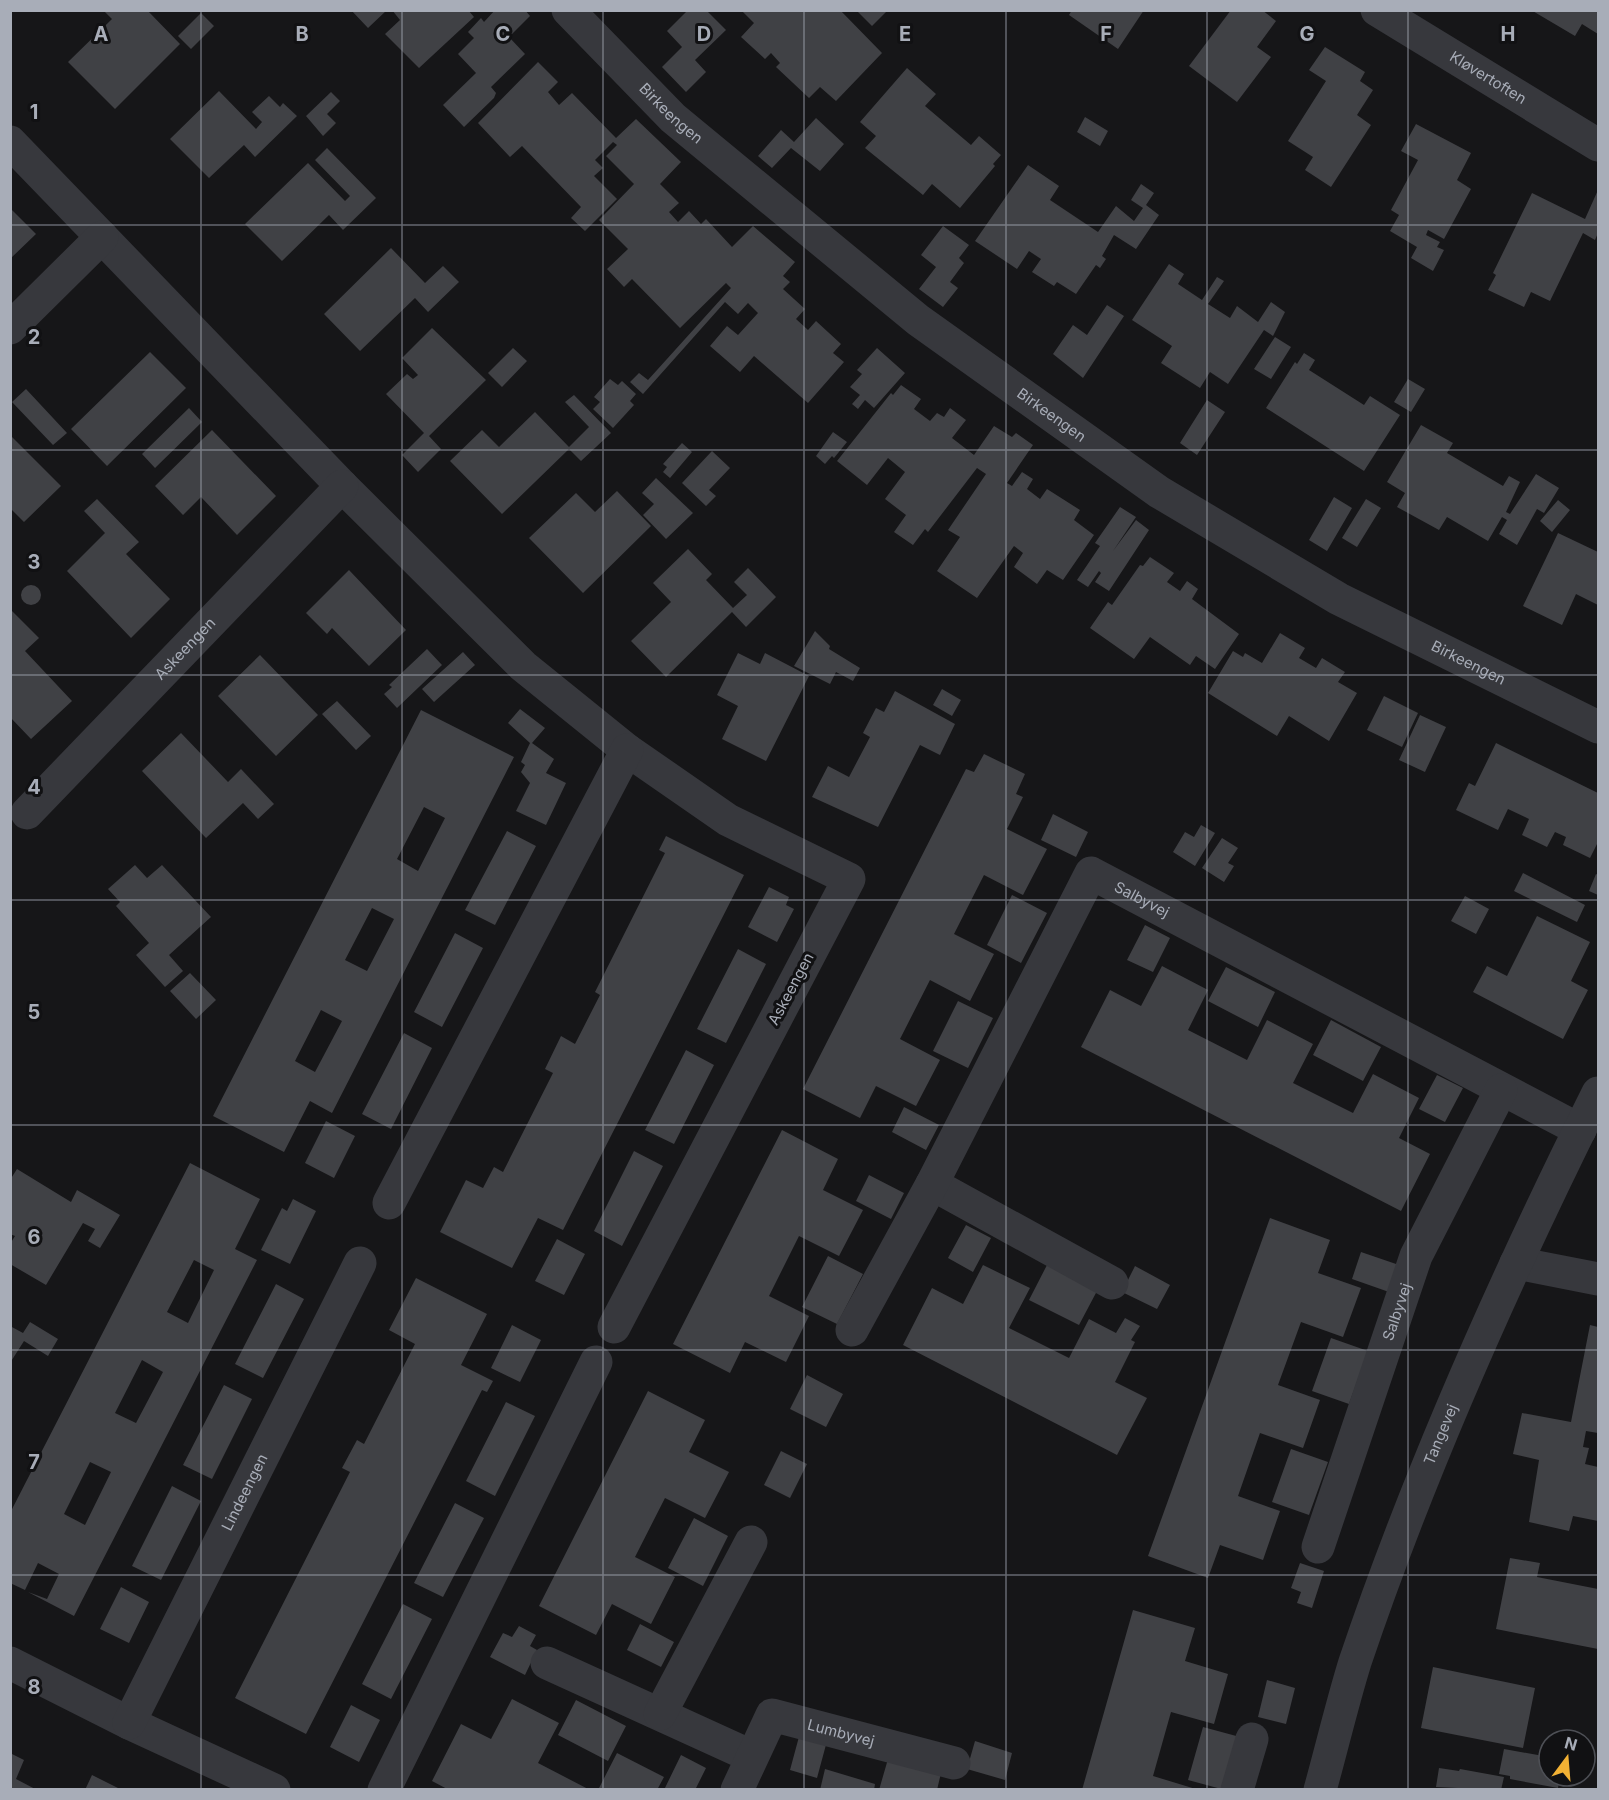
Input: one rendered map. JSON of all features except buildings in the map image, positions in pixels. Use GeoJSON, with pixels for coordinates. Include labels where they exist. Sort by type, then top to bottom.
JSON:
{"type":"FeatureCollection","features":[{"type":"Feature","properties":{"kind":"street","name":"Birkeengen"},"geometry":{"type":"LineString","coordinates":[[568,10],[674,118],[918,320],[1159,492],[1338,598],[1599,727]]}},
{"type":"Feature","properties":{"kind":"street","name":"Kløvertoften"},"geometry":{"type":"LineString","coordinates":[[1377,10],[1599,145]]}},
{"type":"Feature","properties":{"kind":"street","name":"Askeengen"},"geometry":{"type":"LineString","coordinates":[[10,142],[342,486],[523,666],[627,750],[728,820],[849,879],[614,1327]]}},
{"type":"Feature","properties":{"kind":"street"},"geometry":{"type":"LineString","coordinates":[[10,328],[102,237]]}},
{"type":"Feature","properties":{"kind":"street","name":"Askeengen"},"geometry":{"type":"LineString","coordinates":[[27,813],[342,486]]}},
{"type":"Feature","properties":{"kind":"street"},"geometry":{"type":"LineString","coordinates":[[388,1203],[627,750]]}},
{"type":"Feature","properties":{"kind":"street","name":"Salbyvej"},"geometry":{"type":"LineString","coordinates":[[852,1330],[932,1184],[1091,873],[1580,1130]]}},
{"type":"Feature","properties":{"kind":"street","name":"Salbyvej"},"geometry":{"type":"LineString","coordinates":[[1318,1547],[1416,1256],[1501,1090]]}},
{"type":"Feature","properties":{"kind":"street","name":"Tangevej"},"geometry":{"type":"LineString","coordinates":[[1320,1790],[1355,1663],[1416,1496],[1516,1263],[1599,1093]]}},
{"type":"Feature","properties":{"kind":"street"},"geometry":{"type":"LineString","coordinates":[[932,1184],[1112,1283]]}},
{"type":"Feature","properties":{"kind":"street","name":"Lindeengen"},"geometry":{"type":"LineString","coordinates":[[129,1723],[360,1263]]}},
{"type":"Feature","properties":{"kind":"street"},"geometry":{"type":"LineString","coordinates":[[1516,1263],[1599,1279]]}},
{"type":"Feature","properties":{"kind":"street"},"geometry":{"type":"LineString","coordinates":[[384,1790],[596,1362]]}},
{"type":"Feature","properties":{"kind":"street"},"geometry":{"type":"LineString","coordinates":[[660,1714],[751,1542]]}},
{"type":"Feature","properties":{"kind":"street"},"geometry":{"type":"LineString","coordinates":[[10,1663],[129,1723],[274,1790]]}},
{"type":"Feature","properties":{"kind":"street"},"geometry":{"type":"LineString","coordinates":[[547,1663],[752,1756]]}},
{"type":"Feature","properties":{"kind":"street","name":"Lumbyvej"},"geometry":{"type":"LineString","coordinates":[[737,1790],[772,1715],[954,1763]]}},
{"type":"Feature","properties":{"kind":"street"},"geometry":{"type":"LineString","coordinates":[[1238,1790],[1252,1739]]}}]}
